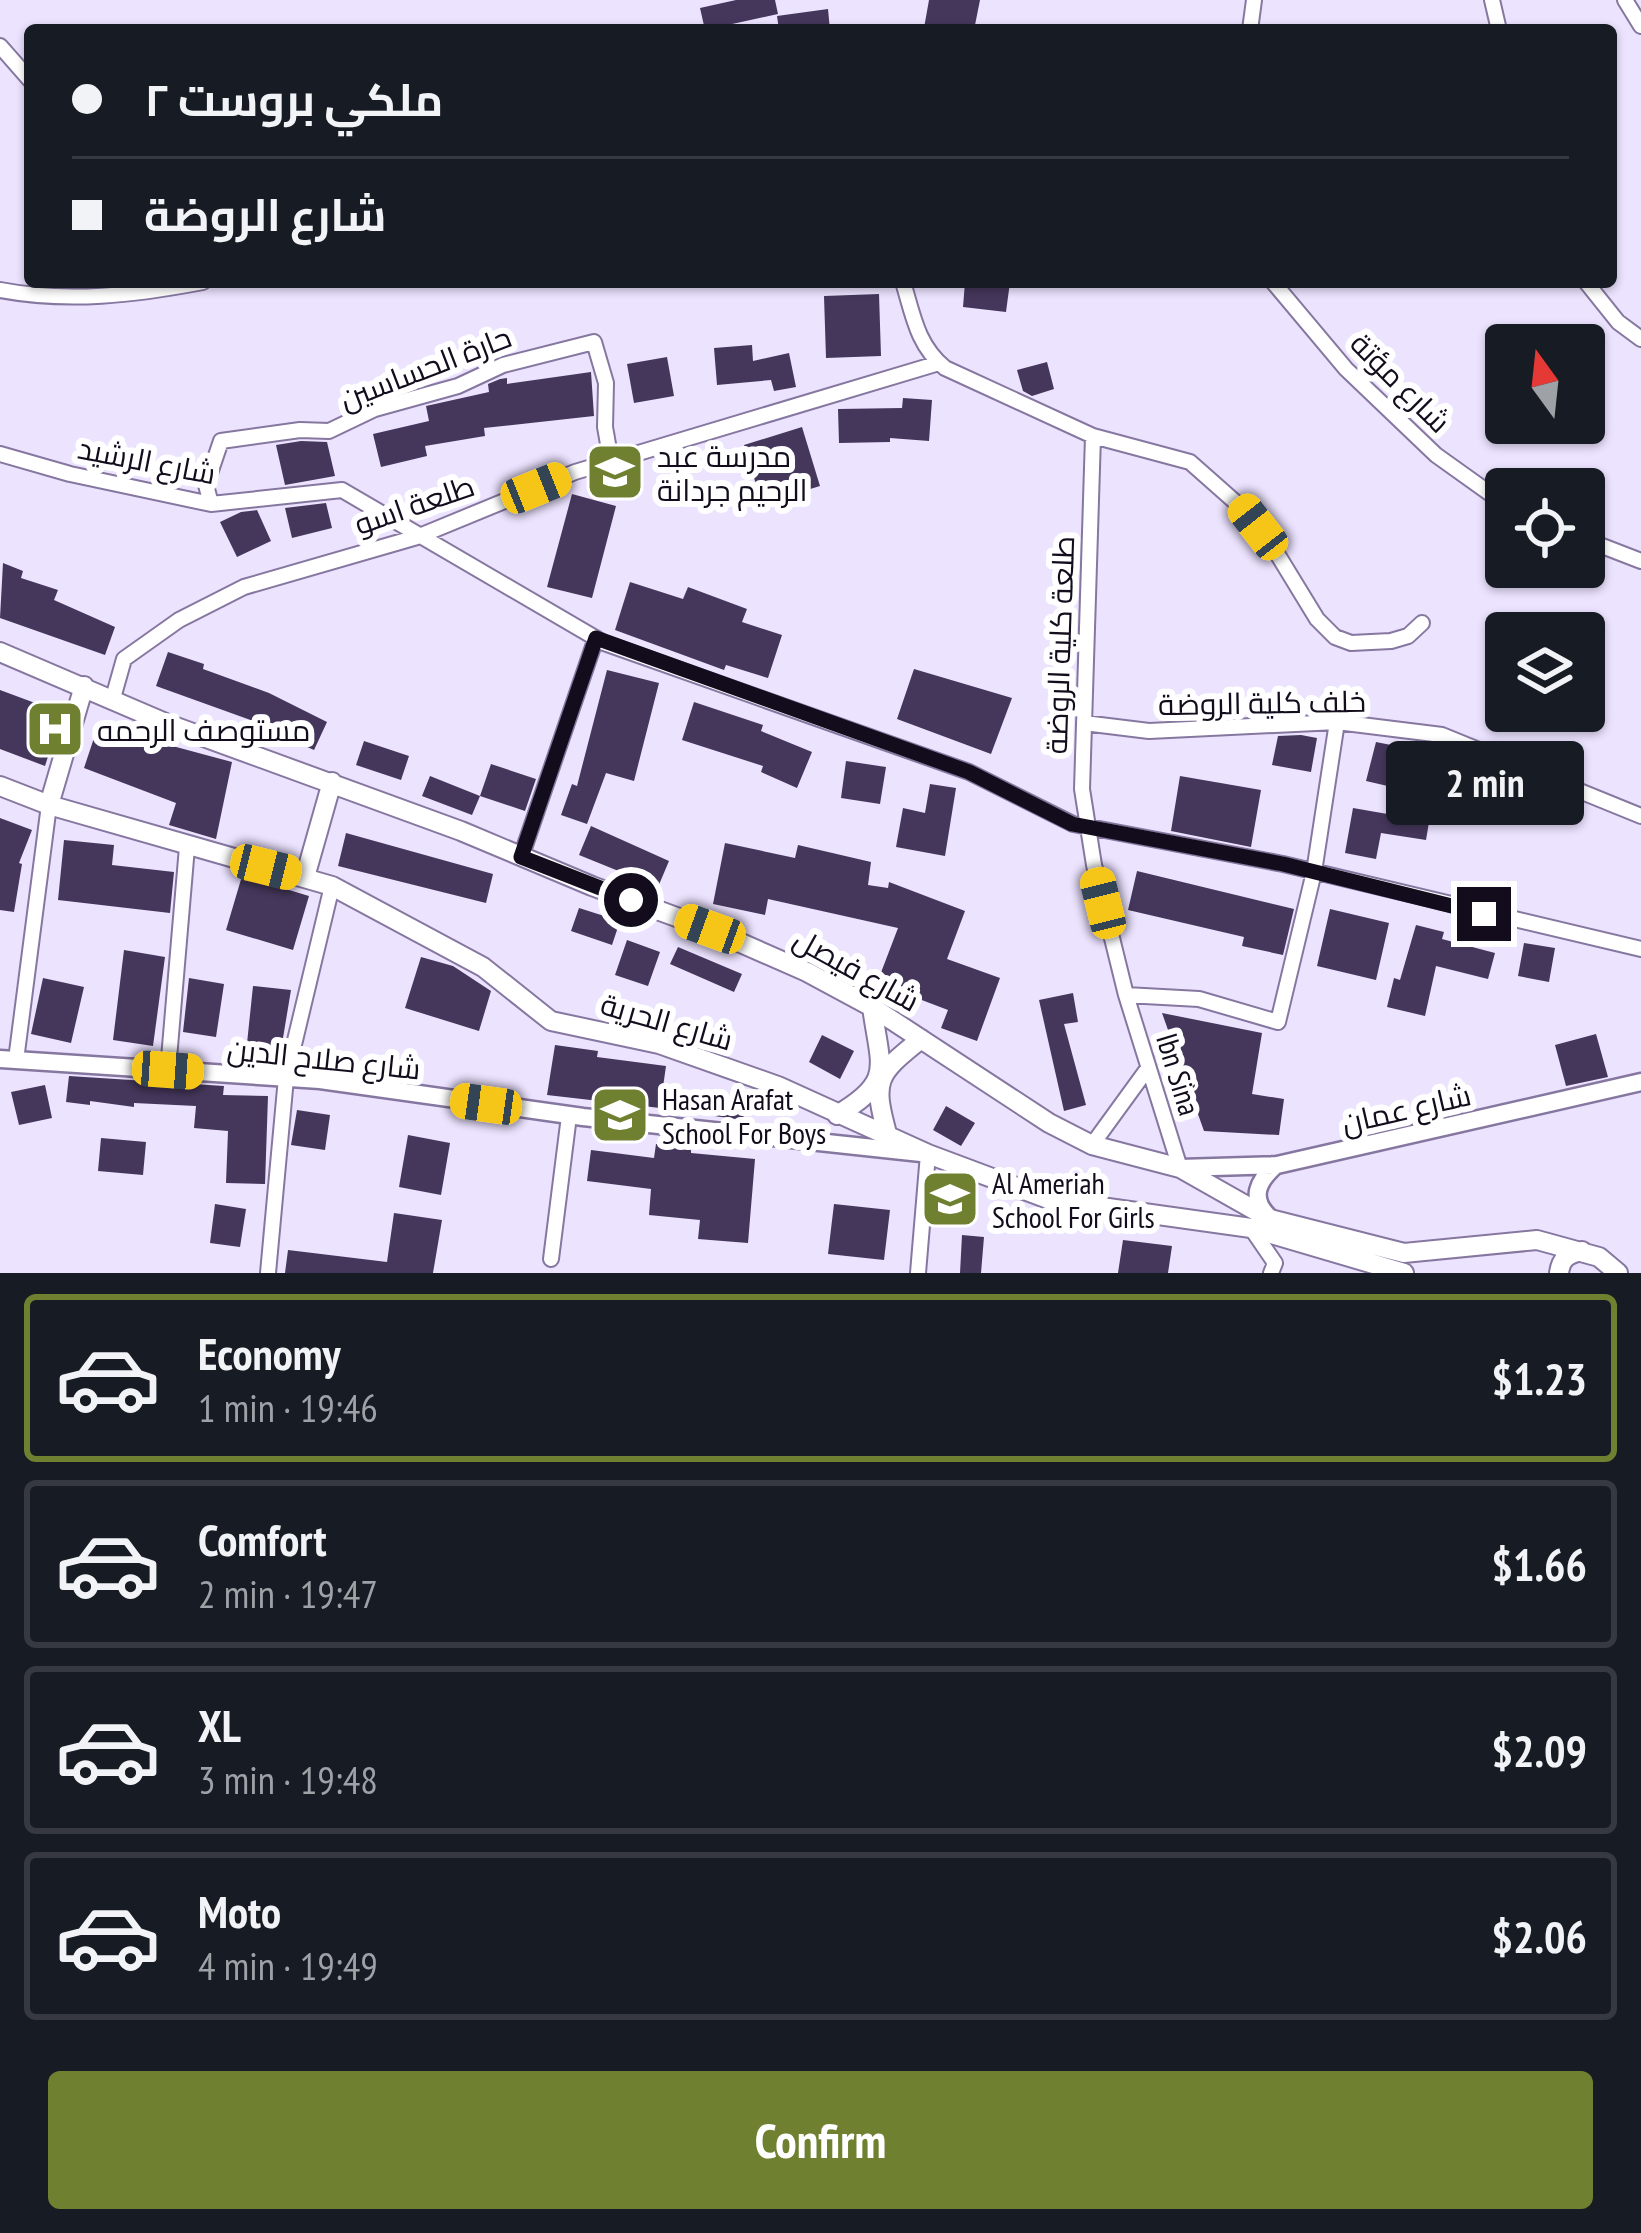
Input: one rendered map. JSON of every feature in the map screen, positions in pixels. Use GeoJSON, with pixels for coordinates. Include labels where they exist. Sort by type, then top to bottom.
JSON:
{"type":"FeatureCollection","features":[{"type":"Feature","properties":{"kind":"main road","name":"شارع فيصل"},"geometry":{"type":"LineString","coordinates":[[0,652],[168,724],[332,782],[710,929],[872,1007],[1049,1124],[1092,1145],[1180,1168],[1270,1219],[1404,1263]]}},
{"type":"Feature","properties":{"kind":"main road"},"geometry":{"type":"LineString","coordinates":[[49,805],[85,686]]}},
{"type":"Feature","properties":{"kind":"main road"},"geometry":{"type":"LineString","coordinates":[[305,877],[332,782]]}},
{"type":"Feature","properties":{"kind":"main road","name":"شارع الحرية"},"geometry":{"type":"LineString","coordinates":[[0,785],[187,847],[332,886],[483,967],[551,1021],[659,1044],[778,1086],[928,1154],[1051,1200],[1251,1228],[1360,1257],[1404,1263]]}},
{"type":"Feature","properties":{"kind":"main road"},"geometry":{"type":"LineString","coordinates":[[872,1007],[878,1098],[888,1137]]}},
{"type":"Feature","properties":{"kind":"main road"},"geometry":{"type":"LineString","coordinates":[[837,1115],[868,1097],[885,1068],[921,1039]]}},
{"type":"Feature","properties":{"kind":"main road"},"geometry":{"type":"LineString","coordinates":[[1404,1263],[1537,1240],[1582,1251],[1618,1273]]}},
{"type":"Feature","properties":{"kind":"main road"},"geometry":{"type":"LineString","coordinates":[[1559,1273],[1560,1263],[1569,1254],[1582,1251]]}},
{"type":"Feature","properties":{"kind":"street"},"geometry":{"type":"LineString","coordinates":[[1625,0],[1641,26]]}},
{"type":"Feature","properties":{"kind":"street"},"geometry":{"type":"LineString","coordinates":[[0,46],[24,73]]}},
{"type":"Feature","properties":{"kind":"street"},"geometry":{"type":"LineString","coordinates":[[0,290],[44,298],[132,296],[173,288]]}},
{"type":"Feature","properties":{"kind":"street"},"geometry":{"type":"LineString","coordinates":[[905,288],[919,336],[939,363],[1093,436]]}},
{"type":"Feature","properties":{"kind":"street","name":"شارع مؤتة"},"geometry":{"type":"LineString","coordinates":[[1278,288],[1346,369],[1436,455],[1485,490]]}},
{"type":"Feature","properties":{"kind":"street"},"geometry":{"type":"LineString","coordinates":[[1591,288],[1618,322],[1641,339]]}},
{"type":"Feature","properties":{"kind":"street","name":"حارة الحساسين"},"geometry":{"type":"LineString","coordinates":[[211,504],[206,485],[221,441],[345,427],[375,410],[458,386],[503,364],[594,342],[606,383],[604,427],[611,460]]}},
{"type":"Feature","properties":{"kind":"street","name":"طلعة اسو"},"geometry":{"type":"LineString","coordinates":[[113,698],[124,659],[179,620],[244,587],[417,537],[611,460],[939,363]]}},
{"type":"Feature","properties":{"kind":"street","name":"خلف كلية الروضة"},"geometry":{"type":"LineString","coordinates":[[1093,436],[1190,462],[1242,508],[1273,547],[1316,619],[1335,637],[1351,643],[1391,641],[1408,636],[1422,623]]}},
{"type":"Feature","properties":{"kind":"street","name":"طلعة كلية الروضة"},"geometry":{"type":"LineString","coordinates":[[1093,436],[1082,789],[1126,995]]}},
{"type":"Feature","properties":{"kind":"street","name":"شارع الرشيد"},"geometry":{"type":"LineString","coordinates":[[0,454],[211,504],[342,490],[596,638],[969,772],[1072,824],[1313,872],[1641,949]]}},
{"type":"Feature","properties":{"kind":"street"},"geometry":{"type":"LineString","coordinates":[[1605,547],[1641,561]]}},
{"type":"Feature","properties":{"kind":"street"},"geometry":{"type":"LineString","coordinates":[[521,857],[596,638]]}},
{"type":"Feature","properties":{"kind":"street"},"geometry":{"type":"LineString","coordinates":[[1126,995],[1199,999],[1278,1022],[1313,872],[1337,722]]}},
{"type":"Feature","properties":{"kind":"street","name":"خلف كلية الروضة"},"geometry":{"type":"LineString","coordinates":[[1084,723],[1149,731],[1337,722],[1442,735],[1641,816]]}},
{"type":"Feature","properties":{"kind":"street"},"geometry":{"type":"LineString","coordinates":[[8,1060],[49,805]]}},
{"type":"Feature","properties":{"kind":"street"},"geometry":{"type":"LineString","coordinates":[[168,1070],[187,847]]}},
{"type":"Feature","properties":{"kind":"street"},"geometry":{"type":"LineString","coordinates":[[268,1273],[286,1078],[332,886]]}},
{"type":"Feature","properties":{"kind":"street","name":"Ibn Sina"},"geometry":{"type":"LineString","coordinates":[[1126,995],[1180,1168]]}},
{"type":"Feature","properties":{"kind":"street","name":"شارع صلاح الدين"},"geometry":{"type":"LineString","coordinates":[[8,1060],[286,1078],[569,1116],[928,1154]]}},
{"type":"Feature","properties":{"kind":"street"},"geometry":{"type":"LineString","coordinates":[[1092,1145],[1148,1068]]}},
{"type":"Feature","properties":{"kind":"street","name":"شارع عمان"},"geometry":{"type":"LineString","coordinates":[[1180,1168],[1277,1165],[1641,1082]]}},
{"type":"Feature","properties":{"kind":"street"},"geometry":{"type":"LineString","coordinates":[[551,1259],[569,1116]]}},
{"type":"Feature","properties":{"kind":"street"},"geometry":{"type":"LineString","coordinates":[[918,1273],[928,1154]]}},
{"type":"Feature","properties":{"kind":"street"},"geometry":{"type":"LineString","coordinates":[[1270,1219],[1258,1207],[1256,1193],[1262,1177],[1277,1165]]}},
{"type":"Feature","properties":{"kind":"street"},"geometry":{"type":"LineString","coordinates":[[1251,1228],[1275,1263],[1271,1273]]}},
{"type":"Feature","properties":{"kind":"street"},"geometry":{"type":"LineString","coordinates":[[1340,1273],[1360,1257]]}},
{"type":"Feature","properties":{"kind":"building"},"geometry":{"type":"Polygon","coordinates":[[[736,0],[775,0],[778,14],[732,24],[704,24],[700,8],[736,0]]]}},
{"type":"Feature","properties":{"kind":"building"},"geometry":{"type":"Polygon","coordinates":[[[929,0],[980,0],[975,24],[925,24],[929,0]]]}},
{"type":"Feature","properties":{"kind":"building"},"geometry":{"type":"Polygon","coordinates":[[[828,9],[829,24],[778,24],[777,16],[828,9]]]}},
{"type":"Feature","properties":{"kind":"building"},"geometry":{"type":"Polygon","coordinates":[[[965,288],[1009,288],[1006,312],[963,307],[965,288]]]}},
{"type":"Feature","properties":{"kind":"building"},"geometry":{"type":"Polygon","coordinates":[[[879,294],[881,356],[826,358],[824,296],[879,294]]]}},
{"type":"Feature","properties":{"kind":"building"},"geometry":{"type":"Polygon","coordinates":[[[752,345],[753,361],[789,353],[796,387],[774,391],[771,380],[717,385],[714,348],[752,345]]]}},
{"type":"Feature","properties":{"kind":"building"},"geometry":{"type":"Polygon","coordinates":[[[667,357],[674,396],[634,403],[627,364],[667,357]]]}},
{"type":"Feature","properties":{"kind":"building"},"geometry":{"type":"Polygon","coordinates":[[[1047,362],[1054,389],[1032,396],[1023,391],[1017,370],[1047,362]]]}},
{"type":"Feature","properties":{"kind":"building"},"geometry":{"type":"Polygon","coordinates":[[[591,372],[594,416],[484,428],[485,436],[425,446],[427,456],[381,467],[373,434],[429,421],[426,406],[489,392],[488,384],[500,379],[507,378],[507,384],[591,372]]]}},
{"type":"Feature","properties":{"kind":"building"},"geometry":{"type":"Polygon","coordinates":[[[903,398],[932,400],[929,441],[890,438],[890,442],[839,443],[838,409],[902,408],[903,398]]]}},
{"type":"Feature","properties":{"kind":"building"},"geometry":{"type":"Polygon","coordinates":[[[802,427],[820,486],[762,504],[744,445],[802,427]]]}},
{"type":"Feature","properties":{"kind":"building"},"geometry":{"type":"Polygon","coordinates":[[[327,442],[335,476],[285,485],[276,445],[327,442]]]}},
{"type":"Feature","properties":{"kind":"building"},"geometry":{"type":"Polygon","coordinates":[[[572,494],[616,506],[592,598],[547,587],[572,494]]]}},
{"type":"Feature","properties":{"kind":"building"},"geometry":{"type":"Polygon","coordinates":[[[326,503],[332,528],[292,538],[285,508],[326,503]]]}},
{"type":"Feature","properties":{"kind":"building"},"geometry":{"type":"Polygon","coordinates":[[[257,510],[271,541],[237,557],[220,522],[257,510]]]}},
{"type":"Feature","properties":{"kind":"building"},"geometry":{"type":"Polygon","coordinates":[[[3,563],[23,571],[21,578],[58,590],[54,600],[115,627],[105,655],[0,618],[3,563]]]}},
{"type":"Feature","properties":{"kind":"building"},"geometry":{"type":"Polygon","coordinates":[[[630,582],[683,599],[688,587],[747,609],[742,622],[782,635],[768,678],[726,665],[724,670],[615,630],[630,582]]]}},
{"type":"Feature","properties":{"kind":"building"},"geometry":{"type":"Polygon","coordinates":[[[168,652],[327,722],[314,750],[270,727],[156,686],[168,652]]]}},
{"type":"Feature","properties":{"kind":"building"},"geometry":{"type":"Polygon","coordinates":[[[914,669],[1012,698],[991,754],[897,719],[914,669]]]}},
{"type":"Feature","properties":{"kind":"building"},"geometry":{"type":"Polygon","coordinates":[[[607,670],[659,683],[634,781],[606,773],[587,824],[561,815],[572,784],[577,786],[607,670]]]}},
{"type":"Feature","properties":{"kind":"building"},"geometry":{"type":"Polygon","coordinates":[[[0,690],[62,713],[45,766],[0,749],[0,690]]]}},
{"type":"Feature","properties":{"kind":"building"},"geometry":{"type":"Polygon","coordinates":[[[694,702],[763,725],[761,731],[812,752],[797,788],[761,772],[763,766],[682,740],[694,702]]]}},
{"type":"Feature","properties":{"kind":"building"},"geometry":{"type":"Polygon","coordinates":[[[98,726],[232,762],[216,839],[169,825],[176,803],[84,768],[98,726]]]}},
{"type":"Feature","properties":{"kind":"building"},"geometry":{"type":"Polygon","coordinates":[[[1278,736],[1317,738],[1311,772],[1272,765],[1278,736]]]}},
{"type":"Feature","properties":{"kind":"building"},"geometry":{"type":"Polygon","coordinates":[[[364,741],[409,756],[401,780],[356,765],[364,741]]]}},
{"type":"Feature","properties":{"kind":"building"},"geometry":{"type":"Polygon","coordinates":[[[1376,742],[1401,747],[1392,787],[1366,781],[1376,742]]]}},
{"type":"Feature","properties":{"kind":"building"},"geometry":{"type":"Polygon","coordinates":[[[846,761],[886,767],[880,804],[841,798],[846,761]]]}},
{"type":"Feature","properties":{"kind":"building"},"geometry":{"type":"Polygon","coordinates":[[[491,764],[536,779],[525,811],[480,796],[491,764]]]}},
{"type":"Feature","properties":{"kind":"building"},"geometry":{"type":"Polygon","coordinates":[[[430,776],[480,796],[472,815],[422,796],[430,776]]]}},
{"type":"Feature","properties":{"kind":"building"},"geometry":{"type":"Polygon","coordinates":[[[1180,776],[1261,790],[1251,847],[1171,831],[1180,776]]]}},
{"type":"Feature","properties":{"kind":"building"},"geometry":{"type":"Polygon","coordinates":[[[930,784],[956,788],[945,856],[896,847],[903,808],[925,813],[930,784]]]}},
{"type":"Feature","properties":{"kind":"building"},"geometry":{"type":"Polygon","coordinates":[[[1405,787],[1434,792],[1426,840],[1381,833],[1376,859],[1345,853],[1353,808],[1399,816],[1405,787]]]}},
{"type":"Feature","properties":{"kind":"building"},"geometry":{"type":"Polygon","coordinates":[[[0,818],[32,830],[19,863],[14,912],[0,910],[0,818]]]}},
{"type":"Feature","properties":{"kind":"building"},"geometry":{"type":"Polygon","coordinates":[[[591,826],[669,861],[658,887],[579,855],[591,826]]]}},
{"type":"Feature","properties":{"kind":"building"},"geometry":{"type":"Polygon","coordinates":[[[346,833],[493,874],[486,903],[338,866],[346,833]]]}},
{"type":"Feature","properties":{"kind":"building"},"geometry":{"type":"Polygon","coordinates":[[[64,840],[114,845],[112,865],[174,872],[170,913],[58,900],[64,840]]]}},
{"type":"Feature","properties":{"kind":"building"},"geometry":{"type":"Polygon","coordinates":[[[725,843],[795,858],[798,845],[871,862],[868,885],[888,888],[889,882],[965,911],[947,959],[1000,978],[977,1041],[941,1028],[948,1010],[877,983],[898,928],[768,899],[765,915],[713,904],[725,843]]]}},
{"type":"Feature","properties":{"kind":"building"},"geometry":{"type":"Polygon","coordinates":[[[1137,871],[1294,909],[1283,955],[1242,946],[1244,937],[1128,910],[1137,871]]]}},
{"type":"Feature","properties":{"kind":"building"},"geometry":{"type":"Polygon","coordinates":[[[242,876],[309,896],[293,950],[226,930],[242,876]]]}},
{"type":"Feature","properties":{"kind":"building"},"geometry":{"type":"Polygon","coordinates":[[[579,908],[620,921],[612,945],[571,931],[579,908]]]}},
{"type":"Feature","properties":{"kind":"building"},"geometry":{"type":"Polygon","coordinates":[[[1330,909],[1389,923],[1376,980],[1317,966],[1330,909]]]}},
{"type":"Feature","properties":{"kind":"building"},"geometry":{"type":"Polygon","coordinates":[[[1416,925],[1444,932],[1442,939],[1495,953],[1488,979],[1436,966],[1425,1016],[1387,1007],[1416,925]]]}},
{"type":"Feature","properties":{"kind":"building"},"geometry":{"type":"Polygon","coordinates":[[[627,940],[660,952],[648,986],[615,975],[627,940]]]}},
{"type":"Feature","properties":{"kind":"building"},"geometry":{"type":"Polygon","coordinates":[[[1524,943],[1555,948],[1549,982],[1518,976],[1524,943]]]}},
{"type":"Feature","properties":{"kind":"building"},"geometry":{"type":"Polygon","coordinates":[[[678,947],[742,974],[734,992],[670,964],[678,947]]]}},
{"type":"Feature","properties":{"kind":"building"},"geometry":{"type":"Polygon","coordinates":[[[124,950],[165,957],[153,1046],[113,1040],[124,950]]]}},
{"type":"Feature","properties":{"kind":"building"},"geometry":{"type":"Polygon","coordinates":[[[421,957],[453,966],[491,991],[479,1031],[405,1008],[421,957]]]}},
{"type":"Feature","properties":{"kind":"building"},"geometry":{"type":"Polygon","coordinates":[[[43,978],[84,987],[71,1043],[31,1034],[43,978]]]}},
{"type":"Feature","properties":{"kind":"building"},"geometry":{"type":"Polygon","coordinates":[[[189,978],[224,984],[216,1037],[183,1032],[189,978]]]}},
{"type":"Feature","properties":{"kind":"building"},"geometry":{"type":"Polygon","coordinates":[[[253,986],[291,990],[280,1056],[246,1053],[253,986]]]}},
{"type":"Feature","properties":{"kind":"building"},"geometry":{"type":"Polygon","coordinates":[[[1073,993],[1078,1022],[1064,1024],[1086,1105],[1064,1111],[1039,1000],[1073,993]]]}},
{"type":"Feature","properties":{"kind":"building"},"geometry":{"type":"Polygon","coordinates":[[[1162,1013],[1262,1033],[1252,1094],[1284,1099],[1279,1135],[1204,1131],[1162,1013]]]}},
{"type":"Feature","properties":{"kind":"building"},"geometry":{"type":"Polygon","coordinates":[[[1596,1034],[1608,1077],[1566,1086],[1555,1045],[1596,1034]]]}},
{"type":"Feature","properties":{"kind":"building"},"geometry":{"type":"Polygon","coordinates":[[[822,1035],[854,1051],[840,1079],[809,1062],[822,1035]]]}},
{"type":"Feature","properties":{"kind":"building"},"geometry":{"type":"Polygon","coordinates":[[[555,1045],[598,1051],[597,1057],[666,1066],[660,1108],[547,1095],[555,1045]]]}},
{"type":"Feature","properties":{"kind":"building"},"geometry":{"type":"Polygon","coordinates":[[[69,1076],[224,1086],[223,1095],[268,1096],[265,1184],[226,1183],[228,1131],[194,1128],[196,1106],[66,1102],[69,1076]]]}},
{"type":"Feature","properties":{"kind":"building"},"geometry":{"type":"Polygon","coordinates":[[[45,1085],[52,1118],[19,1125],[11,1092],[45,1085]]]}},
{"type":"Feature","properties":{"kind":"building"},"geometry":{"type":"Polygon","coordinates":[[[710,1093],[746,1098],[743,1120],[707,1115],[710,1093]]]}},
{"type":"Feature","properties":{"kind":"building"},"geometry":{"type":"Polygon","coordinates":[[[946,1106],[975,1123],[961,1146],[933,1130],[946,1106]]]}},
{"type":"Feature","properties":{"kind":"building"},"geometry":{"type":"Polygon","coordinates":[[[297,1110],[330,1115],[325,1150],[291,1145],[297,1110]]]}},
{"type":"Feature","properties":{"kind":"building"},"geometry":{"type":"Polygon","coordinates":[[[408,1135],[450,1143],[441,1195],[399,1187],[408,1135]]]}},
{"type":"Feature","properties":{"kind":"building"},"geometry":{"type":"Polygon","coordinates":[[[101,1138],[146,1142],[143,1175],[98,1171],[101,1138]]]}},
{"type":"Feature","properties":{"kind":"building"},"geometry":{"type":"Polygon","coordinates":[[[656,1144],[691,1148],[691,1153],[755,1159],[748,1243],[698,1239],[700,1220],[649,1215],[651,1189],[587,1181],[591,1150],[654,1158],[656,1144]]]}},
{"type":"Feature","properties":{"kind":"building"},"geometry":{"type":"Polygon","coordinates":[[[215,1204],[246,1209],[240,1247],[210,1243],[215,1204]]]}},
{"type":"Feature","properties":{"kind":"building"},"geometry":{"type":"Polygon","coordinates":[[[834,1204],[890,1210],[884,1260],[828,1254],[834,1204]]]}},
{"type":"Feature","properties":{"kind":"building"},"geometry":{"type":"Polygon","coordinates":[[[394,1213],[442,1220],[433,1273],[285,1273],[288,1250],[387,1262],[394,1213]]]}},
{"type":"Feature","properties":{"kind":"building"},"geometry":{"type":"Polygon","coordinates":[[[962,1235],[984,1237],[981,1273],[960,1273],[962,1235]]]}},
{"type":"Feature","properties":{"kind":"building"},"geometry":{"type":"Polygon","coordinates":[[[1123,1240],[1172,1246],[1168,1273],[1118,1273],[1123,1240]]]}},
{"type":"Feature","properties":{"kind":"place","name":"مدرسة عبد الرحيم جردانة"},"geometry":{"type":"Point","coordinates":[615,472]}},
{"type":"Feature","properties":{"kind":"place","name":"مستوصف الرحمه"},"geometry":{"type":"Point","coordinates":[55,729]}},
{"type":"Feature","properties":{"kind":"place","name":"Hasan Arafat School For Boys"},"geometry":{"type":"Point","coordinates":[620,1115]}},
{"type":"Feature","properties":{"kind":"place","name":"Al Ameriah School For Girls"},"geometry":{"type":"Point","coordinates":[950,1199]}},
{"type":"Feature","properties":{"kind":"route"},"geometry":{"type":"LineString","coordinates":[[631,900],[521,857],[596,638],[969,772],[1072,824],[1283,864],[1484,914]]}}]}
